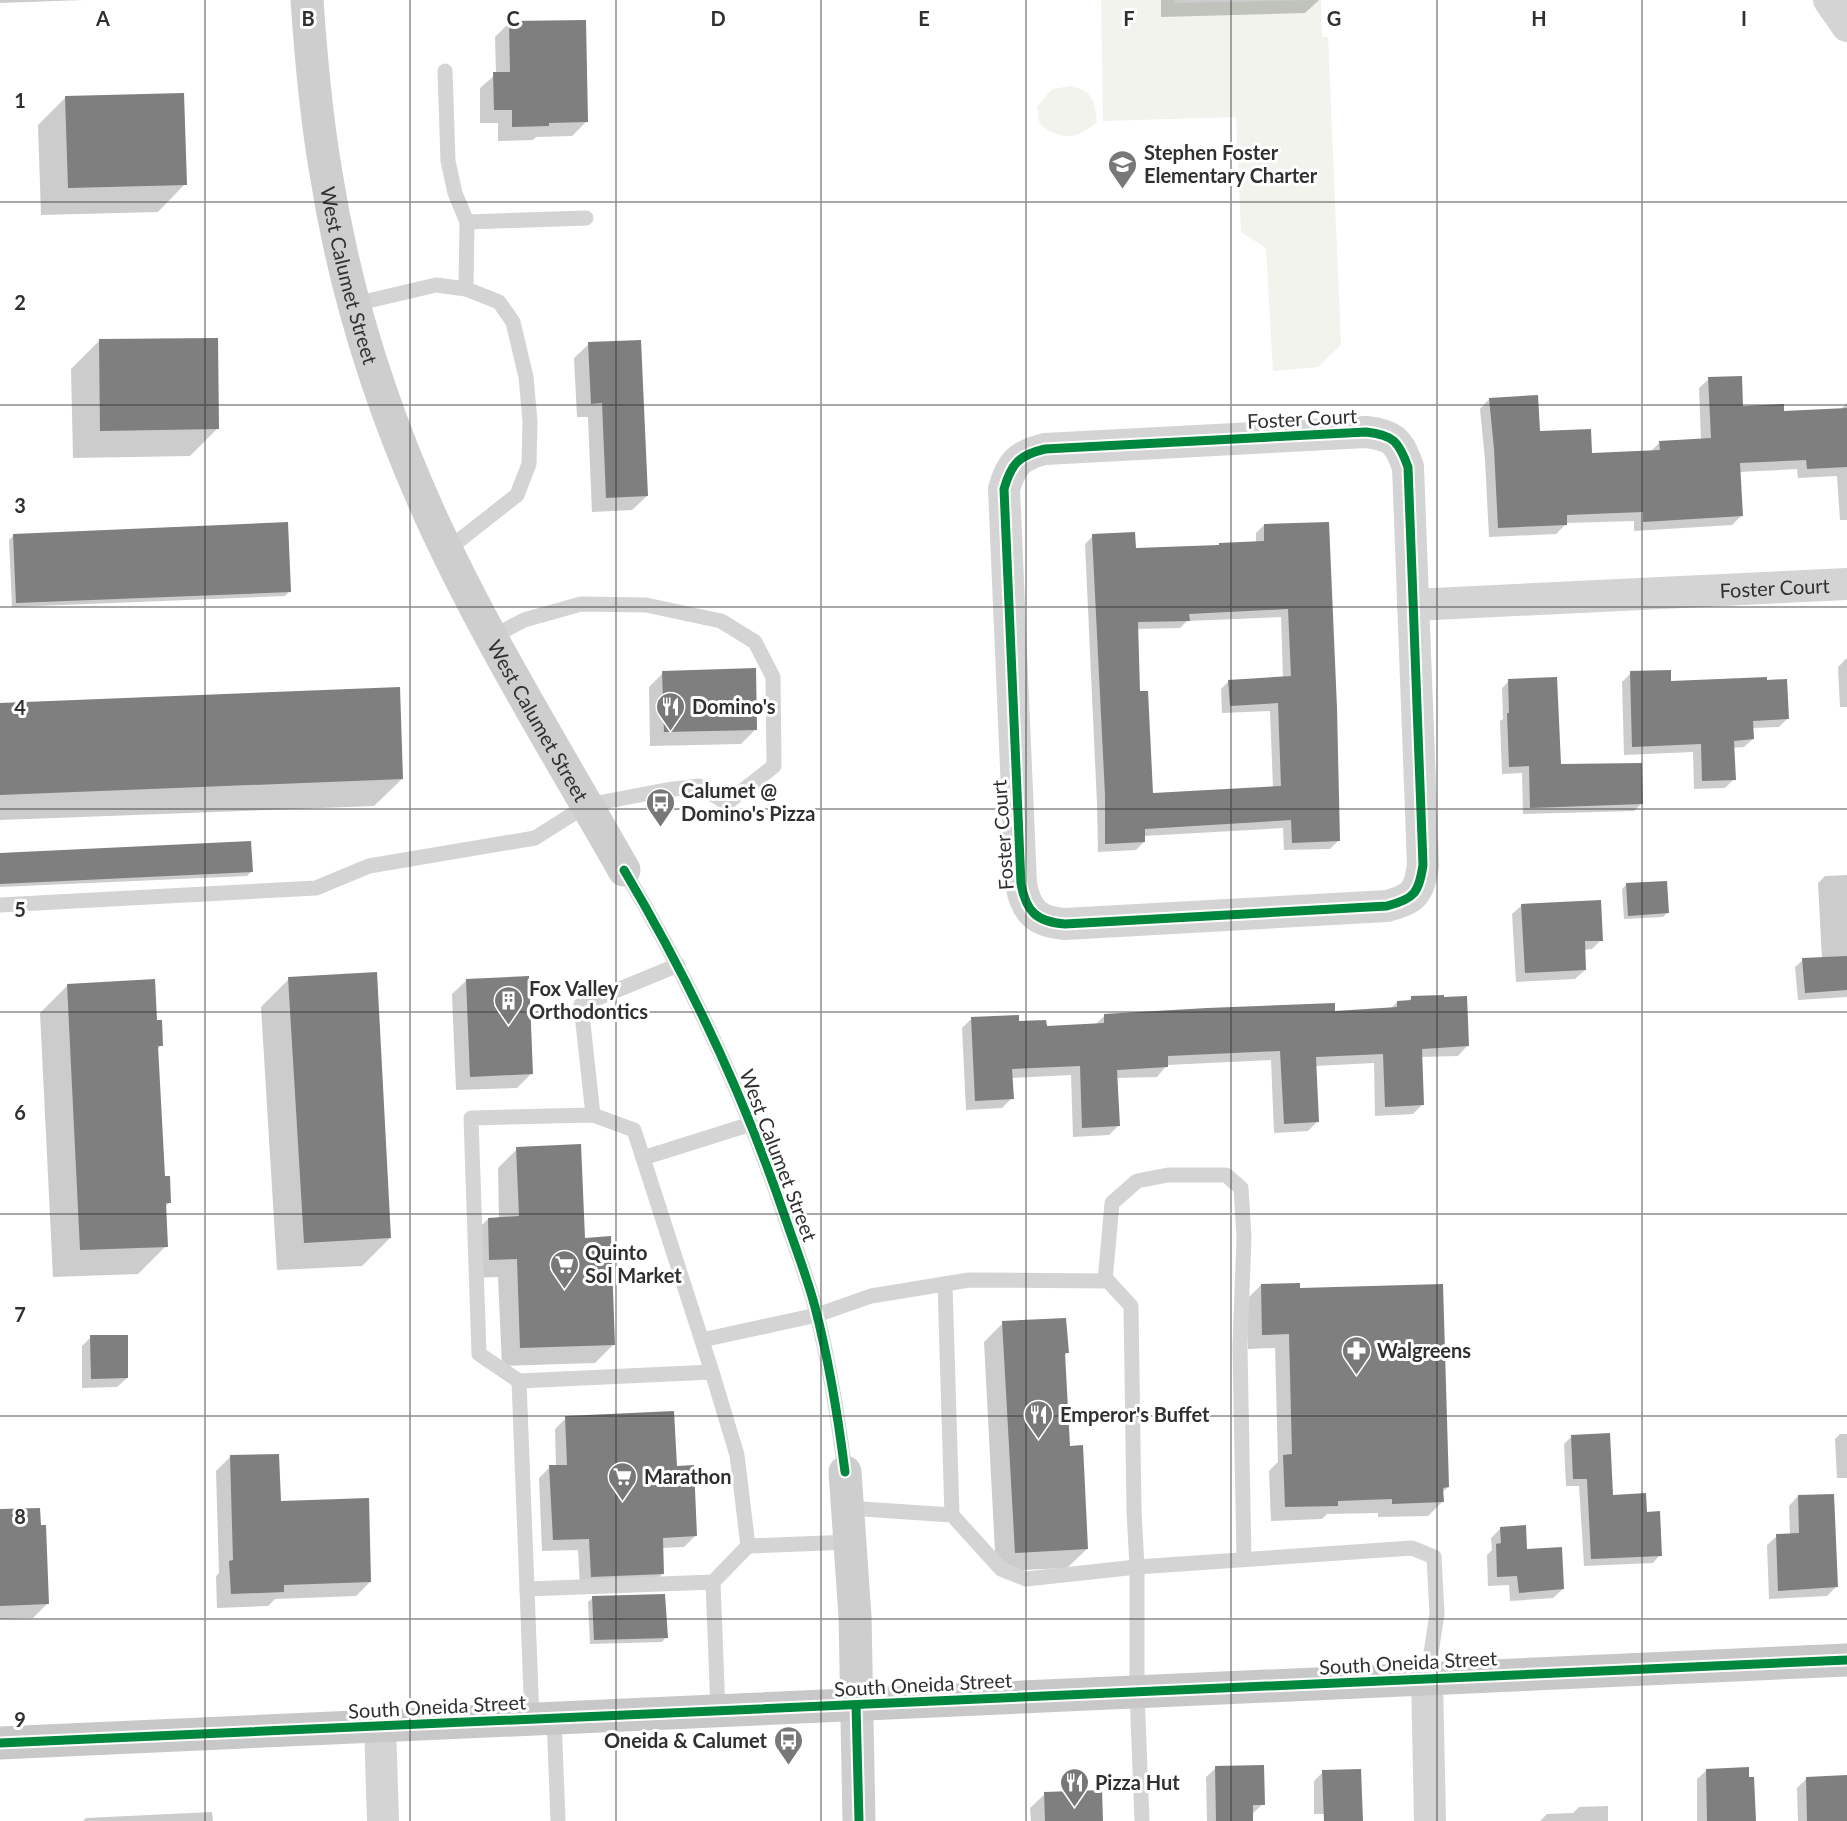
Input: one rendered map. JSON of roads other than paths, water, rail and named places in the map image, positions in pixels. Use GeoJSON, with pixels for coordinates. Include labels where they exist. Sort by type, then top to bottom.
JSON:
{"type":"FeatureCollection","features":[{"type":"Feature","properties":{"kind":"main road","name":"West Calumet Street"},"geometry":{"type":"LineString","coordinates":[[307,0],[326,173],[340,246],[381,389],[406,459],[447,550],[492,637],[624,870]]}},
{"type":"Feature","properties":{"kind":"main road","name":"West Calumet Street"},"geometry":{"type":"LineString","coordinates":[[845,1472],[855,1616],[859,1821]]}},
{"type":"Feature","properties":{"kind":"main road","name":"South Oneida Street"},"geometry":{"type":"LineString","coordinates":[[0,1743],[1847,1660]]}},
{"type":"Feature","properties":{"kind":"street"},"geometry":{"type":"LineString","coordinates":[[1829,0],[1847,26]]}},
{"type":"Feature","properties":{"kind":"street","name":"Foster Court"},"geometry":{"type":"LineString","coordinates":[[1366,432],[1382,434],[1395,440],[1408,467],[1413,605],[1423,865],[1415,894],[1404,902],[1387,906],[1065,924],[1048,923],[1033,913],[1024,901],[1021,884],[1004,489],[1009,472],[1017,462],[1029,453],[1045,449],[1366,432]]}},
{"type":"Feature","properties":{"kind":"street","name":"Foster Court"},"geometry":{"type":"LineString","coordinates":[[1413,605],[1847,584]]}},
{"type":"Feature","properties":{"kind":"street"},"geometry":{"type":"LineString","coordinates":[[1427,1679],[1430,1821]]}},
{"type":"Feature","properties":{"kind":"street"},"geometry":{"type":"LineString","coordinates":[[380,1726],[384,1821]]}},
{"type":"Feature","properties":{"kind":"lane"},"geometry":{"type":"LineString","coordinates":[[445,71],[448,161],[455,193],[467,222],[466,289]]}},
{"type":"Feature","properties":{"kind":"lane"},"geometry":{"type":"LineString","coordinates":[[467,222],[586,218]]}},
{"type":"Feature","properties":{"kind":"lane"},"geometry":{"type":"LineString","coordinates":[[355,304],[436,285],[466,289],[499,302],[513,322],[526,377],[530,421],[529,464],[517,495],[447,550]]}},
{"type":"Feature","properties":{"kind":"lane"},"geometry":{"type":"LineString","coordinates":[[0,905],[316,888],[369,866],[535,838],[587,805],[699,786],[728,803],[774,766],[773,677],[755,642],[720,621],[646,605],[581,604],[524,620],[492,637]]}},
{"type":"Feature","properties":{"kind":"lane","name":"West Calumet Street"},"geometry":{"type":"LineString","coordinates":[[624,870],[678,965],[719,1049],[777,1192],[817,1315],[828,1365],[845,1472]]}},
{"type":"Feature","properties":{"kind":"lane"},"geometry":{"type":"LineString","coordinates":[[592,1115],[581,1005],[678,965]]}},
{"type":"Feature","properties":{"kind":"lane"},"geometry":{"type":"LineString","coordinates":[[712,1372],[519,1381],[479,1354],[471,1118],[592,1115],[634,1130],[702,1340],[712,1372],[737,1455],[748,1546]]}},
{"type":"Feature","properties":{"kind":"lane"},"geometry":{"type":"LineString","coordinates":[[643,1158],[751,1124]]}},
{"type":"Feature","properties":{"kind":"lane"},"geometry":{"type":"LineString","coordinates":[[1105,1281],[1112,1203],[1137,1181],[1168,1175],[1227,1175],[1241,1188],[1244,1238],[1240,1347],[1244,1559]]}},
{"type":"Feature","properties":{"kind":"lane"},"geometry":{"type":"LineString","coordinates":[[702,1340],[817,1315],[871,1296],[969,1280],[1108,1281],[1131,1306],[1137,1567],[1137,1692],[1142,1821]]}},
{"type":"Feature","properties":{"kind":"lane"},"geometry":{"type":"LineString","coordinates":[[945,1284],[952,1515],[1001,1569],[1026,1579],[1137,1567],[1412,1548],[1434,1557],[1437,1614],[1427,1679]]}},
{"type":"Feature","properties":{"kind":"lane"},"geometry":{"type":"LineString","coordinates":[[519,1381],[526,1589],[558,1821]]}},
{"type":"Feature","properties":{"kind":"lane"},"geometry":{"type":"LineString","coordinates":[[848,1508],[952,1515]]}},
{"type":"Feature","properties":{"kind":"lane"},"geometry":{"type":"LineString","coordinates":[[526,1589],[713,1582],[748,1546],[851,1542]]}},
{"type":"Feature","properties":{"kind":"lane"},"geometry":{"type":"LineString","coordinates":[[713,1582],[718,1711]]}},
{"type":"Feature","properties":{"kind":"place","name":"Stephen Foster Elementary Charter"},"geometry":{"type":"Point","coordinates":[1123,190]}},
{"type":"Feature","properties":{"kind":"place","name":"Domino's"},"geometry":{"type":"Point","coordinates":[671,732]}},
{"type":"Feature","properties":{"kind":"place","name":"Calumet @ Domino's Pizza"},"geometry":{"type":"Point","coordinates":[660,828]}},
{"type":"Feature","properties":{"kind":"place","name":"Fox Valley Orthodontics"},"geometry":{"type":"Point","coordinates":[508,1026]}},
{"type":"Feature","properties":{"kind":"place","name":"Quinto Sol Market"},"geometry":{"type":"Point","coordinates":[564,1290]}},
{"type":"Feature","properties":{"kind":"place","name":"Walgreens"},"geometry":{"type":"Point","coordinates":[1356,1376]}},
{"type":"Feature","properties":{"kind":"place","name":"Emperor's Buffet"},"geometry":{"type":"Point","coordinates":[1039,1440]}},
{"type":"Feature","properties":{"kind":"place","name":"Marathon"},"geometry":{"type":"Point","coordinates":[623,1502]}},
{"type":"Feature","properties":{"kind":"place","name":"Oneida & Calumet"},"geometry":{"type":"Point","coordinates":[788,1766]}},
{"type":"Feature","properties":{"kind":"place","name":"Pizza Hut"},"geometry":{"type":"Point","coordinates":[1074,1808]}}]}
